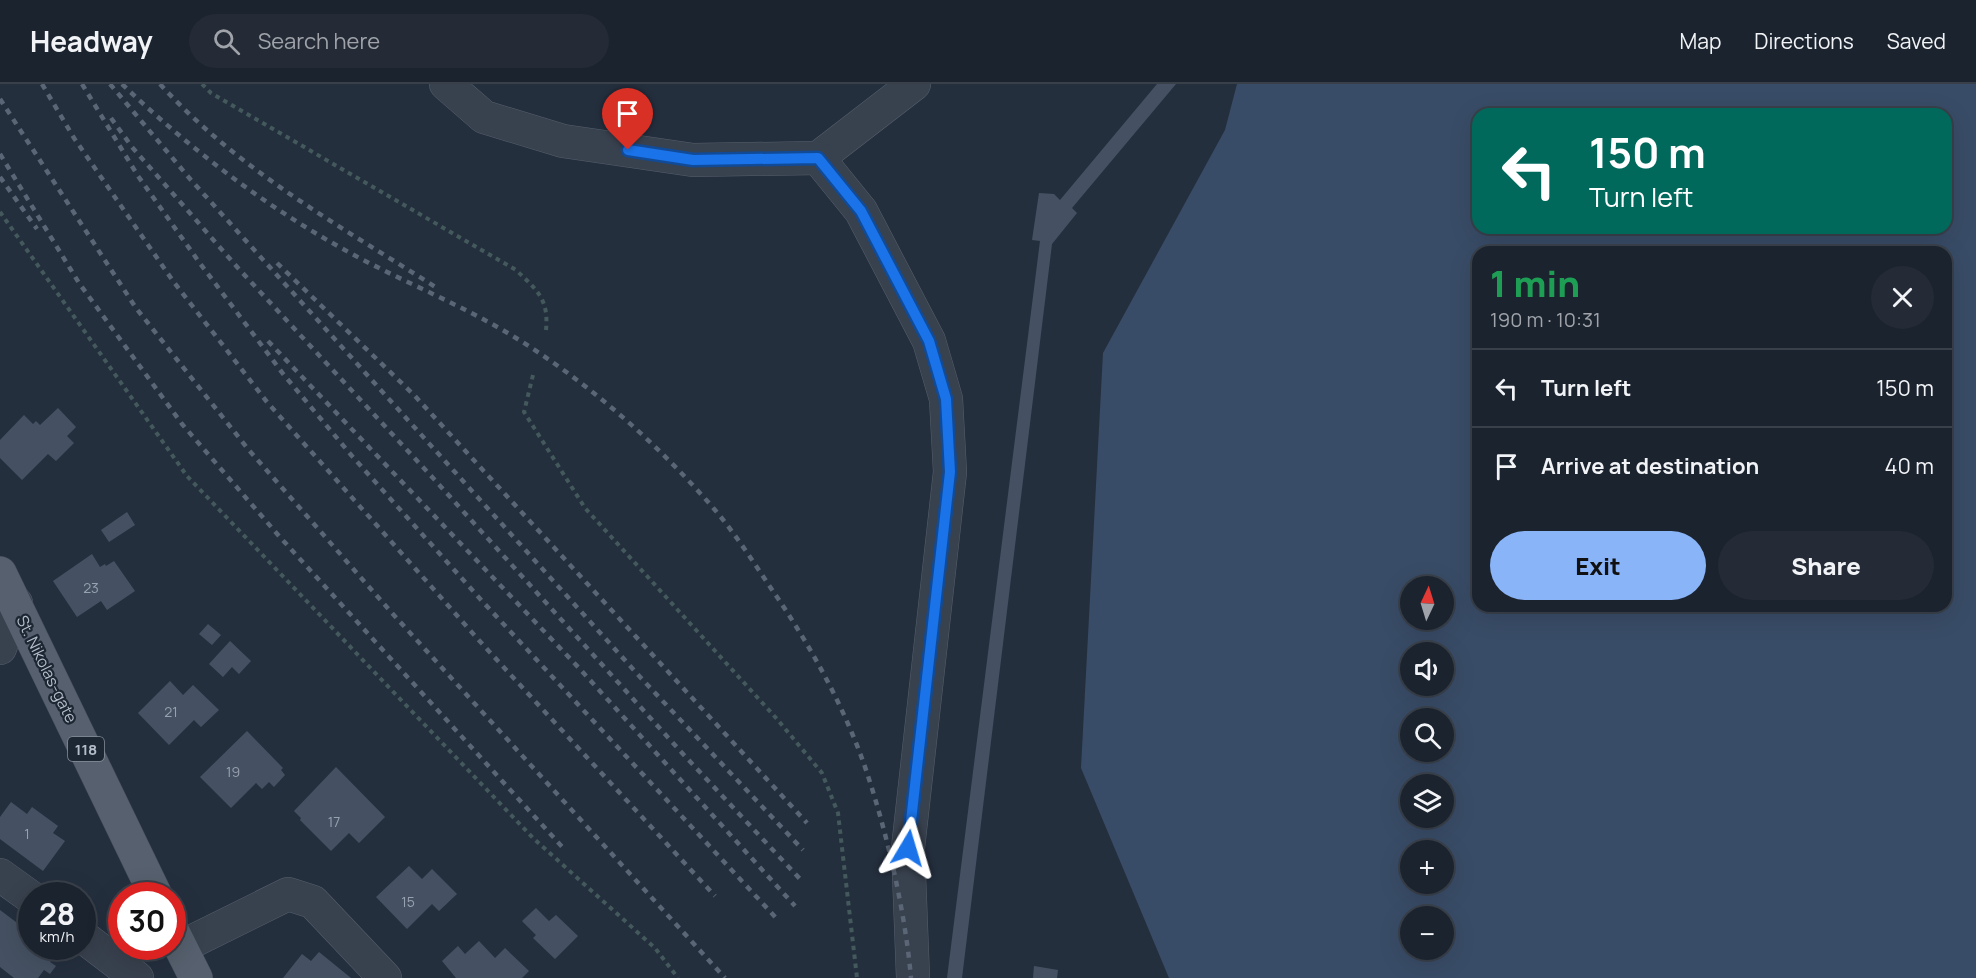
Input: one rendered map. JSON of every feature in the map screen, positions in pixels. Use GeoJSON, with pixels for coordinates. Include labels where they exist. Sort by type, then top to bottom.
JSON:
{"type":"FeatureCollection","features":[{"type":"Feature","properties":{"kind":"main road","name":"St. Nikolas-gate"},"geometry":{"type":"LineString","coordinates":[[0,573],[149,882]]}},
{"type":"Feature","properties":{"kind":"main road"},"geometry":{"type":"LineString","coordinates":[[186,957],[196,978]]}},
{"type":"Feature","properties":{"kind":"street"},"geometry":{"type":"LineString","coordinates":[[446,84],[484,117],[564,141],[693,160],[818,158],[914,84]]}},
{"type":"Feature","properties":{"kind":"street"},"geometry":{"type":"LineString","coordinates":[[818,158],[861,211],[929,341],[946,399],[950,472],[908,848],[913,978]]}},
{"type":"Feature","properties":{"kind":"street"},"geometry":{"type":"LineString","coordinates":[[0,648],[15,603]]}},
{"type":"Feature","properties":{"kind":"street"},"geometry":{"type":"LineString","coordinates":[[0,875],[18,888]]}},
{"type":"Feature","properties":{"kind":"street"},"geometry":{"type":"LineString","coordinates":[[186,935],[288,894],[313,902],[385,978]]}},
{"type":"Feature","properties":{"kind":"street"},"geometry":{"type":"LineString","coordinates":[[96,947],[137,978]]}},
{"type":"Feature","properties":{"kind":"path"},"geometry":{"type":"LineString","coordinates":[[202,84],[211,93],[516,270],[537,290],[548,311],[546,330]]}},
{"type":"Feature","properties":{"kind":"path"},"geometry":{"type":"LineString","coordinates":[[0,212],[187,476],[534,838],[655,948],[678,978]]}},
{"type":"Feature","properties":{"kind":"path"},"geometry":{"type":"LineString","coordinates":[[533,375],[524,412],[585,508],[777,719],[822,773],[838,813],[857,978]]}},
{"type":"Feature","properties":{"kind":"water"},"geometry":{"type":"Polygon","coordinates":[[[1237,84],[1976,84],[1976,978],[1169,978],[1081,768],[1103,353],[1225,130],[1237,84]]]}},
{"type":"Feature","properties":{"kind":"building"},"geometry":{"type":"Polygon","coordinates":[[[1157,84],[1176,84],[1072,208],[1077,213],[1052,244],[962,978],[947,978],[1040,241],[1032,240],[1039,193],[1054,194],[1060,200],[1157,84]]]}},
{"type":"Feature","properties":{"kind":"building"},"geometry":{"type":"Polygon","coordinates":[[[58,408],[76,427],[67,436],[74,443],[56,461],[48,454],[22,480],[0,458],[0,440],[24,415],[33,424],[36,421],[40,425],[58,408]]]}},
{"type":"Feature","properties":{"kind":"building"},"geometry":{"type":"Polygon","coordinates":[[[127,512],[135,525],[109,542],[101,530],[127,512]]]}},
{"type":"Feature","properties":{"kind":"building"},"geometry":{"type":"Polygon","coordinates":[[[92,554],[100,567],[114,561],[135,591],[107,610],[101,601],[77,617],[53,581],[92,554]]]}},
{"type":"Feature","properties":{"kind":"building"},"geometry":{"type":"Polygon","coordinates":[[[208,624],[221,635],[212,645],[199,634],[208,624]]]}},
{"type":"Feature","properties":{"kind":"building"},"geometry":{"type":"Polygon","coordinates":[[[230,641],[251,661],[239,674],[232,667],[223,677],[209,664],[230,641]]]}},
{"type":"Feature","properties":{"kind":"building"},"geometry":{"type":"Polygon","coordinates":[[[170,681],[183,695],[193,685],[219,710],[201,727],[194,720],[169,745],[138,713],[170,681]]]}},
{"type":"Feature","properties":{"kind":"building"},"geometry":{"type":"Polygon","coordinates":[[[247,731],[283,768],[281,770],[285,775],[274,787],[269,782],[262,789],[256,783],[231,808],[200,777],[247,731]]]}},
{"type":"Feature","properties":{"kind":"building"},"geometry":{"type":"Polygon","coordinates":[[[336,767],[385,817],[359,843],[349,833],[331,851],[294,811],[336,767]]]}},
{"type":"Feature","properties":{"kind":"building"},"geometry":{"type":"Polygon","coordinates":[[[11,802],[27,814],[32,807],[58,826],[53,833],[65,841],[43,871],[0,839],[0,817],[11,802]]]}},
{"type":"Feature","properties":{"kind":"building"},"geometry":{"type":"Polygon","coordinates":[[[409,866],[422,879],[432,869],[457,894],[439,911],[432,904],[407,929],[376,897],[409,866]]]}},
{"type":"Feature","properties":{"kind":"building"},"geometry":{"type":"Polygon","coordinates":[[[536,908],[549,921],[556,915],[578,936],[555,959],[533,938],[536,935],[522,921],[536,908]]]}},
{"type":"Feature","properties":{"kind":"building"},"geometry":{"type":"Polygon","coordinates":[[[0,910],[18,924],[18,960],[52,960],[50,962],[56,966],[50,974],[44,970],[38,978],[14,978],[0,967],[0,910]]]}},
{"type":"Feature","properties":{"kind":"building"},"geometry":{"type":"Polygon","coordinates":[[[479,941],[495,958],[505,948],[529,971],[522,978],[456,978],[442,961],[458,946],[465,954],[479,941]]]}},
{"type":"Feature","properties":{"kind":"building"},"geometry":{"type":"Polygon","coordinates":[[[319,952],[351,978],[283,978],[302,954],[311,961],[319,952]]]}},
{"type":"Feature","properties":{"kind":"building"},"geometry":{"type":"Polygon","coordinates":[[[1034,966],[1058,970],[1057,978],[1033,978],[1034,966]]]}},
{"type":"Feature","properties":{"kind":"railway"},"geometry":{"type":"LineString","coordinates":[[42,84],[74,138],[173,281],[267,402],[485,647],[715,896]]}},
{"type":"Feature","properties":{"kind":"railway"},"geometry":{"type":"LineString","coordinates":[[82,84],[138,176],[284,375],[352,456],[483,602],[778,920]]}},
{"type":"Feature","properties":{"kind":"railway"},"geometry":{"type":"LineString","coordinates":[[110,84],[191,180],[641,678],[803,850]]}},
{"type":"Feature","properties":{"kind":"railway"},"geometry":{"type":"LineString","coordinates":[[122,84],[147,108],[227,174],[313,232],[365,261],[495,326],[570,375],[622,416],[715,510],[732,531],[802,637],[826,678],[856,742],[872,789],[894,870],[911,978]]}},
{"type":"Feature","properties":{"kind":"railway"},"geometry":{"type":"LineString","coordinates":[[160,84],[190,115],[256,170],[327,219],[437,288]]}},
{"type":"Feature","properties":{"kind":"railway"},"geometry":{"type":"LineString","coordinates":[[0,99],[136,308],[248,449],[392,613],[725,978]]}},
{"type":"Feature","properties":{"kind":"railway"},"geometry":{"type":"LineString","coordinates":[[111,118],[132,147],[238,268],[801,880]]}},
{"type":"Feature","properties":{"kind":"railway"},"geometry":{"type":"LineString","coordinates":[[0,154],[79,283],[182,424],[279,536],[565,850]]}},
{"type":"Feature","properties":{"kind":"railway"},"geometry":{"type":"LineString","coordinates":[[0,177],[37,229]]}},
{"type":"Feature","properties":{"kind":"railway"},"geometry":{"type":"LineString","coordinates":[[277,263],[414,395],[807,823]]}},
{"type":"Feature","properties":{"kind":"railway"},"geometry":{"type":"LineString","coordinates":[[268,341],[579,668],[795,906]]}},
{"type":"Feature","properties":{"kind":"route"},"geometry":{"type":"LineString","coordinates":[[628,150],[693,160],[818,158],[861,211],[929,341],[946,399],[950,472],[908,848]]}}]}
